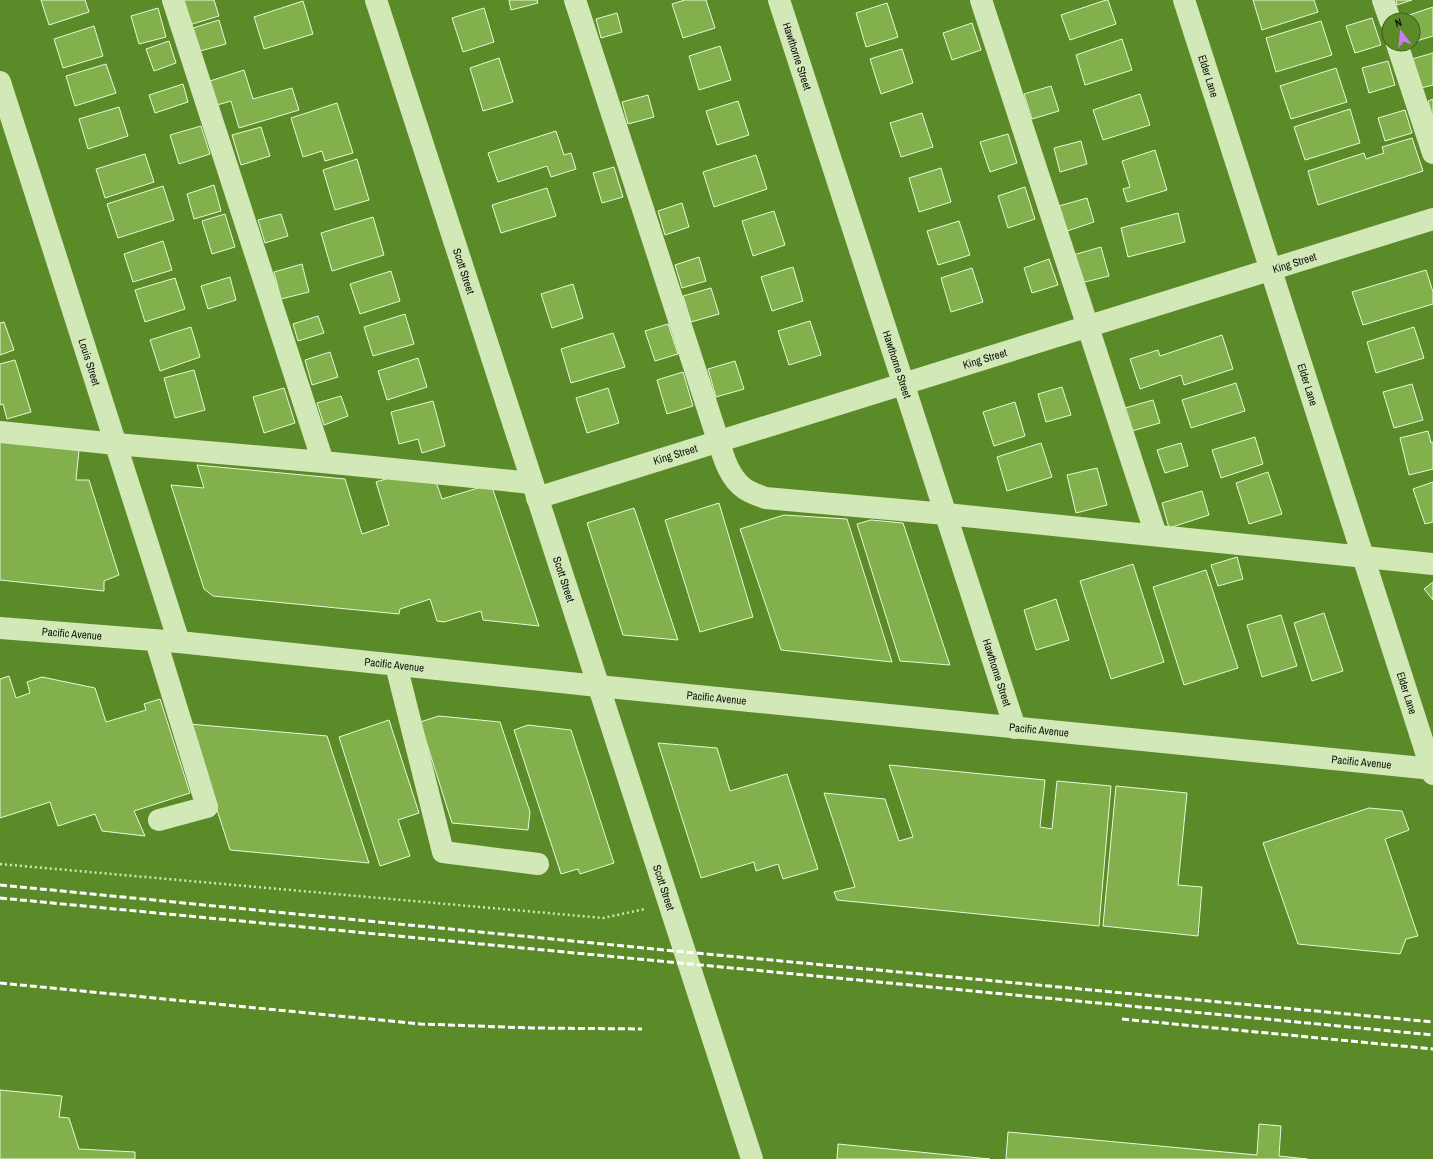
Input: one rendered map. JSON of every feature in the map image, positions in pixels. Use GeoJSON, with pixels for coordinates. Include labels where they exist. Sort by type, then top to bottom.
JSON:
{"type":"FeatureCollection","features":[{"type":"Feature","properties":{"kind":"street"},"geometry":{"type":"LineString","coordinates":[[173,0],[323,462]]}},
{"type":"Feature","properties":{"kind":"street","name":"Scott Street"},"geometry":{"type":"LineString","coordinates":[[376,0],[752,1159]]}},
{"type":"Feature","properties":{"kind":"street"},"geometry":{"type":"LineString","coordinates":[[575,0],[718,440],[730,472],[738,483],[746,489],[765,498],[946,514],[1433,564]]}},
{"type":"Feature","properties":{"kind":"street","name":"Hawthorne Street"},"geometry":{"type":"LineString","coordinates":[[779,0],[1015,728]]}},
{"type":"Feature","properties":{"kind":"street"},"geometry":{"type":"LineString","coordinates":[[981,0],[1156,535]]}},
{"type":"Feature","properties":{"kind":"street","name":"Elder Lane"},"geometry":{"type":"LineString","coordinates":[[1184,0],[1433,771]]}},
{"type":"Feature","properties":{"kind":"street"},"geometry":{"type":"LineString","coordinates":[[1383,0],[1387,12]]}},
{"type":"Feature","properties":{"kind":"street"},"geometry":{"type":"LineString","coordinates":[[1400,52],[1433,153]]}},
{"type":"Feature","properties":{"kind":"street","name":"Louis Street"},"geometry":{"type":"LineString","coordinates":[[0,82],[178,642]]}},
{"type":"Feature","properties":{"kind":"street","name":"King Street"},"geometry":{"type":"LineString","coordinates":[[535,490],[718,440],[1433,219]]}},
{"type":"Feature","properties":{"kind":"street"},"geometry":{"type":"LineString","coordinates":[[0,432],[116,444],[323,462],[535,490]]}},
{"type":"Feature","properties":{"kind":"street","name":"Pacific Avenue"},"geometry":{"type":"LineString","coordinates":[[0,628],[178,642],[1433,771]]}},
{"type":"Feature","properties":{"kind":"street"},"geometry":{"type":"LineString","coordinates":[[156,641],[207,807],[159,820]]}},
{"type":"Feature","properties":{"kind":"street"},"geometry":{"type":"LineString","coordinates":[[396,665],[443,852],[538,864]]}},
{"type":"Feature","properties":{"kind":"path"},"geometry":{"type":"LineString","coordinates":[[0,864],[603,918],[669,903]]}},
{"type":"Feature","properties":{"kind":"building"},"geometry":{"type":"Polygon","coordinates":[[[41,0],[85,0],[89,12],[49,25],[41,0]]]}},
{"type":"Feature","properties":{"kind":"building"},"geometry":{"type":"Polygon","coordinates":[[[182,0],[214,0],[219,16],[189,25],[182,0]]]}},
{"type":"Feature","properties":{"kind":"building"},"geometry":{"type":"Polygon","coordinates":[[[509,0],[537,0],[538,3],[511,10],[509,0]]]}},
{"type":"Feature","properties":{"kind":"building"},"geometry":{"type":"Polygon","coordinates":[[[685,0],[706,0],[715,28],[683,38],[672,4],[685,0]]]}},
{"type":"Feature","properties":{"kind":"building"},"geometry":{"type":"Polygon","coordinates":[[[1108,0],[1116,24],[1070,40],[1061,15],[1108,0]]]}},
{"type":"Feature","properties":{"kind":"building"},"geometry":{"type":"Polygon","coordinates":[[[1253,0],[1314,0],[1318,12],[1262,30],[1253,0]]]}},
{"type":"Feature","properties":{"kind":"building"},"geometry":{"type":"Polygon","coordinates":[[[1396,0],[1412,0],[1397,5],[1396,0]]]}},
{"type":"Feature","properties":{"kind":"building"},"geometry":{"type":"Polygon","coordinates":[[[303,1],[313,34],[264,49],[254,17],[303,1]]]}},
{"type":"Feature","properties":{"kind":"building"},"geometry":{"type":"Polygon","coordinates":[[[887,3],[898,37],[866,47],[856,13],[887,3]]]}},
{"type":"Feature","properties":{"kind":"building"},"geometry":{"type":"Polygon","coordinates":[[[1433,7],[1433,36],[1421,40],[1421,12],[1418,12],[1433,7]]]}},
{"type":"Feature","properties":{"kind":"building"},"geometry":{"type":"Polygon","coordinates":[[[158,8],[166,37],[139,44],[131,16],[158,8]]]}},
{"type":"Feature","properties":{"kind":"building"},"geometry":{"type":"Polygon","coordinates":[[[484,8],[494,42],[463,52],[452,18],[484,8]]]}},
{"type":"Feature","properties":{"kind":"building"},"geometry":{"type":"Polygon","coordinates":[[[617,13],[622,32],[601,38],[596,19],[617,13]]]}},
{"type":"Feature","properties":{"kind":"building"},"geometry":{"type":"Polygon","coordinates":[[[1372,18],[1381,45],[1355,53],[1346,26],[1372,18]]]}},
{"type":"Feature","properties":{"kind":"building"},"geometry":{"type":"Polygon","coordinates":[[[219,20],[226,44],[200,51],[193,28],[219,20]]]}},
{"type":"Feature","properties":{"kind":"building"},"geometry":{"type":"Polygon","coordinates":[[[1321,21],[1332,55],[1276,72],[1266,38],[1321,21]]]}},
{"type":"Feature","properties":{"kind":"building"},"geometry":{"type":"Polygon","coordinates":[[[972,23],[981,50],[952,60],[943,33],[972,23]]]}},
{"type":"Feature","properties":{"kind":"building"},"geometry":{"type":"Polygon","coordinates":[[[94,26],[103,56],[63,68],[54,39],[94,26]]]}},
{"type":"Feature","properties":{"kind":"building"},"geometry":{"type":"Polygon","coordinates":[[[1122,39],[1132,70],[1085,85],[1076,55],[1122,39]]]}},
{"type":"Feature","properties":{"kind":"building"},"geometry":{"type":"Polygon","coordinates":[[[169,41],[176,63],[154,71],[146,49],[169,41]]]}},
{"type":"Feature","properties":{"kind":"building"},"geometry":{"type":"Polygon","coordinates":[[[720,46],[731,80],[699,90],[689,56],[720,46]]]}},
{"type":"Feature","properties":{"kind":"building"},"geometry":{"type":"Polygon","coordinates":[[[902,49],[913,83],[881,94],[870,59],[902,49]]]}},
{"type":"Feature","properties":{"kind":"building"},"geometry":{"type":"Polygon","coordinates":[[[1433,53],[1433,85],[1421,88],[1412,59],[1433,53]]]}},
{"type":"Feature","properties":{"kind":"building"},"geometry":{"type":"Polygon","coordinates":[[[499,58],[513,102],[483,111],[470,68],[499,58]]]}},
{"type":"Feature","properties":{"kind":"building"},"geometry":{"type":"Polygon","coordinates":[[[1388,61],[1395,85],[1369,93],[1362,68],[1388,61]]]}},
{"type":"Feature","properties":{"kind":"building"},"geometry":{"type":"Polygon","coordinates":[[[106,64],[116,93],[75,106],[66,76],[106,64]]]}},
{"type":"Feature","properties":{"kind":"building"},"geometry":{"type":"Polygon","coordinates":[[[1336,68],[1347,102],[1291,119],[1280,86],[1336,68]]]}},
{"type":"Feature","properties":{"kind":"building"},"geometry":{"type":"Polygon","coordinates":[[[244,70],[253,99],[292,88],[299,110],[239,128],[231,101],[217,105],[210,81],[244,70]]]}},
{"type":"Feature","properties":{"kind":"building"},"geometry":{"type":"Polygon","coordinates":[[[183,84],[188,102],[155,113],[149,95],[183,84]]]}},
{"type":"Feature","properties":{"kind":"building"},"geometry":{"type":"Polygon","coordinates":[[[1051,86],[1059,111],[1032,119],[1024,94],[1051,86]]]}},
{"type":"Feature","properties":{"kind":"building"},"geometry":{"type":"Polygon","coordinates":[[[1140,94],[1150,125],[1103,140],[1093,110],[1140,94]]]}},
{"type":"Feature","properties":{"kind":"building"},"geometry":{"type":"Polygon","coordinates":[[[648,95],[654,117],[628,124],[622,102],[648,95]]]}},
{"type":"Feature","properties":{"kind":"building"},"geometry":{"type":"Polygon","coordinates":[[[1433,99],[1433,118],[1428,101],[1433,99]]]}},
{"type":"Feature","properties":{"kind":"building"},"geometry":{"type":"Polygon","coordinates":[[[738,101],[749,135],[717,145],[706,111],[738,101]]]}},
{"type":"Feature","properties":{"kind":"building"},"geometry":{"type":"Polygon","coordinates":[[[337,103],[353,153],[325,161],[322,151],[303,157],[291,118],[337,103]]]}},
{"type":"Feature","properties":{"kind":"building"},"geometry":{"type":"Polygon","coordinates":[[[119,107],[128,136],[88,149],[79,119],[119,107]]]}},
{"type":"Feature","properties":{"kind":"building"},"geometry":{"type":"Polygon","coordinates":[[[1350,109],[1360,143],[1305,160],[1294,127],[1350,109]]]}},
{"type":"Feature","properties":{"kind":"building"},"geometry":{"type":"Polygon","coordinates":[[[1405,110],[1412,133],[1385,141],[1378,118],[1405,110]]]}},
{"type":"Feature","properties":{"kind":"building"},"geometry":{"type":"Polygon","coordinates":[[[922,113],[933,147],[901,157],[890,123],[922,113]]]}},
{"type":"Feature","properties":{"kind":"building"},"geometry":{"type":"Polygon","coordinates":[[[201,126],[210,154],[179,164],[170,135],[201,126]]]}},
{"type":"Feature","properties":{"kind":"building"},"geometry":{"type":"Polygon","coordinates":[[[261,127],[270,156],[241,165],[232,135],[261,127]]]}},
{"type":"Feature","properties":{"kind":"building"},"geometry":{"type":"Polygon","coordinates":[[[556,131],[564,155],[571,153],[576,169],[551,177],[547,166],[498,182],[488,153],[556,131]]]}},
{"type":"Feature","properties":{"kind":"building"},"geometry":{"type":"Polygon","coordinates":[[[1008,134],[1017,163],[990,172],[980,142],[1008,134]]]}},
{"type":"Feature","properties":{"kind":"building"},"geometry":{"type":"Polygon","coordinates":[[[1412,138],[1423,171],[1318,205],[1308,171],[1364,153],[1366,159],[1384,153],[1382,147],[1412,138]]]}},
{"type":"Feature","properties":{"kind":"building"},"geometry":{"type":"Polygon","coordinates":[[[1081,141],[1087,164],[1060,172],[1054,148],[1081,141]]]}},
{"type":"Feature","properties":{"kind":"building"},"geometry":{"type":"Polygon","coordinates":[[[1155,150],[1167,190],[1127,202],[1123,189],[1130,187],[1122,161],[1155,150]]]}},
{"type":"Feature","properties":{"kind":"building"},"geometry":{"type":"Polygon","coordinates":[[[145,154],[154,182],[105,198],[96,169],[145,154]]]}},
{"type":"Feature","properties":{"kind":"building"},"geometry":{"type":"Polygon","coordinates":[[[756,155],[767,189],[714,207],[703,172],[756,155]]]}},
{"type":"Feature","properties":{"kind":"building"},"geometry":{"type":"Polygon","coordinates":[[[357,159],[369,200],[335,210],[323,170],[357,159]]]}},
{"type":"Feature","properties":{"kind":"building"},"geometry":{"type":"Polygon","coordinates":[[[614,167],[623,197],[602,203],[593,173],[614,167]]]}},
{"type":"Feature","properties":{"kind":"building"},"geometry":{"type":"Polygon","coordinates":[[[941,168],[951,202],[919,212],[909,178],[941,168]]]}},
{"type":"Feature","properties":{"kind":"building"},"geometry":{"type":"Polygon","coordinates":[[[214,185],[221,211],[194,219],[187,194],[214,185]]]}},
{"type":"Feature","properties":{"kind":"building"},"geometry":{"type":"Polygon","coordinates":[[[163,186],[174,220],[118,238],[107,204],[163,186]]]}},
{"type":"Feature","properties":{"kind":"building"},"geometry":{"type":"Polygon","coordinates":[[[1025,187],[1035,219],[1008,228],[998,196],[1025,187]]]}},
{"type":"Feature","properties":{"kind":"building"},"geometry":{"type":"Polygon","coordinates":[[[547,188],[556,216],[501,233],[492,205],[547,188]]]}},
{"type":"Feature","properties":{"kind":"building"},"geometry":{"type":"Polygon","coordinates":[[[1087,198],[1094,222],[1067,231],[1059,206],[1087,198]]]}},
{"type":"Feature","properties":{"kind":"building"},"geometry":{"type":"Polygon","coordinates":[[[682,203],[689,227],[665,235],[658,211],[682,203]]]}},
{"type":"Feature","properties":{"kind":"building"},"geometry":{"type":"Polygon","coordinates":[[[774,211],[785,245],[753,256],[742,221],[774,211]]]}},
{"type":"Feature","properties":{"kind":"building"},"geometry":{"type":"Polygon","coordinates":[[[1178,213],[1185,242],[1128,257],[1121,228],[1178,213]]]}},
{"type":"Feature","properties":{"kind":"building"},"geometry":{"type":"Polygon","coordinates":[[[225,214],[235,247],[212,254],[202,221],[225,214]]]}},
{"type":"Feature","properties":{"kind":"building"},"geometry":{"type":"Polygon","coordinates":[[[281,214],[288,236],[265,243],[258,220],[281,214]]]}},
{"type":"Feature","properties":{"kind":"building"},"geometry":{"type":"Polygon","coordinates":[[[373,217],[384,255],[332,271],[321,233],[373,217]]]}},
{"type":"Feature","properties":{"kind":"building"},"geometry":{"type":"Polygon","coordinates":[[[959,221],[970,255],[938,265],[927,231],[959,221]]]}},
{"type":"Feature","properties":{"kind":"building"},"geometry":{"type":"Polygon","coordinates":[[[163,241],[172,270],[133,282],[124,254],[163,241]]]}},
{"type":"Feature","properties":{"kind":"building"},"geometry":{"type":"Polygon","coordinates":[[[1101,247],[1109,276],[1081,283],[1073,255],[1101,247]]]}},
{"type":"Feature","properties":{"kind":"building"},"geometry":{"type":"Polygon","coordinates":[[[699,257],[706,281],[682,288],[675,265],[699,257]]]}},
{"type":"Feature","properties":{"kind":"building"},"geometry":{"type":"Polygon","coordinates":[[[1049,259],[1058,285],[1032,293],[1024,268],[1049,259]]]}},
{"type":"Feature","properties":{"kind":"building"},"geometry":{"type":"Polygon","coordinates":[[[302,264],[309,292],[281,299],[274,272],[302,264]]]}},
{"type":"Feature","properties":{"kind":"building"},"geometry":{"type":"Polygon","coordinates":[[[793,267],[803,301],[772,311],[761,277],[793,267]]]}},
{"type":"Feature","properties":{"kind":"building"},"geometry":{"type":"Polygon","coordinates":[[[972,268],[983,302],[951,312],[941,278],[972,268]]]}},
{"type":"Feature","properties":{"kind":"building"},"geometry":{"type":"Polygon","coordinates":[[[1426,270],[1433,292],[1433,304],[1363,325],[1352,292],[1426,270]]]}},
{"type":"Feature","properties":{"kind":"building"},"geometry":{"type":"Polygon","coordinates":[[[391,271],[400,301],[360,314],[350,284],[391,271]]]}},
{"type":"Feature","properties":{"kind":"building"},"geometry":{"type":"Polygon","coordinates":[[[230,277],[236,300],[208,309],[201,286],[230,277]]]}},
{"type":"Feature","properties":{"kind":"building"},"geometry":{"type":"Polygon","coordinates":[[[175,278],[185,309],[145,322],[135,290],[175,278]]]}},
{"type":"Feature","properties":{"kind":"building"},"geometry":{"type":"Polygon","coordinates":[[[573,284],[583,318],[552,328],[541,294],[573,284]]]}},
{"type":"Feature","properties":{"kind":"building"},"geometry":{"type":"Polygon","coordinates":[[[711,288],[719,314],[691,322],[683,296],[711,288]]]}},
{"type":"Feature","properties":{"kind":"building"},"geometry":{"type":"Polygon","coordinates":[[[405,314],[414,344],[373,356],[364,327],[405,314]]]}},
{"type":"Feature","properties":{"kind":"building"},"geometry":{"type":"Polygon","coordinates":[[[318,316],[324,333],[298,341],[293,324],[318,316]]]}},
{"type":"Feature","properties":{"kind":"building"},"geometry":{"type":"Polygon","coordinates":[[[810,321],[821,355],[789,365],[778,331],[810,321]]]}},
{"type":"Feature","properties":{"kind":"building"},"geometry":{"type":"Polygon","coordinates":[[[4,322],[14,350],[0,355],[0,323],[4,322]]]}},
{"type":"Feature","properties":{"kind":"building"},"geometry":{"type":"Polygon","coordinates":[[[668,324],[678,354],[655,361],[645,331],[668,324]]]}},
{"type":"Feature","properties":{"kind":"building"},"geometry":{"type":"Polygon","coordinates":[[[191,327],[200,357],[160,371],[150,340],[191,327]]]}},
{"type":"Feature","properties":{"kind":"building"},"geometry":{"type":"Polygon","coordinates":[[[1414,327],[1424,358],[1376,373],[1367,342],[1414,327]]]}},
{"type":"Feature","properties":{"kind":"building"},"geometry":{"type":"Polygon","coordinates":[[[613,333],[625,367],[571,383],[561,349],[613,333]]]}},
{"type":"Feature","properties":{"kind":"building"},"geometry":{"type":"Polygon","coordinates":[[[1222,335],[1233,369],[1184,385],[1181,375],[1140,389],[1130,359],[1158,350],[1160,356],[1222,335]]]}},
{"type":"Feature","properties":{"kind":"building"},"geometry":{"type":"Polygon","coordinates":[[[330,352],[338,377],[312,385],[305,360],[330,352]]]}},
{"type":"Feature","properties":{"kind":"building"},"geometry":{"type":"Polygon","coordinates":[[[418,358],[427,387],[387,400],[378,371],[418,358]]]}},
{"type":"Feature","properties":{"kind":"building"},"geometry":{"type":"Polygon","coordinates":[[[15,360],[31,412],[7,419],[3,404],[0,405],[0,364],[15,360]]]}},
{"type":"Feature","properties":{"kind":"building"},"geometry":{"type":"Polygon","coordinates":[[[735,361],[744,389],[716,397],[708,369],[735,361]]]}},
{"type":"Feature","properties":{"kind":"building"},"geometry":{"type":"Polygon","coordinates":[[[194,370],[205,410],[175,418],[164,378],[194,370]]]}},
{"type":"Feature","properties":{"kind":"building"},"geometry":{"type":"Polygon","coordinates":[[[683,372],[693,406],[667,414],[657,380],[683,372]]]}},
{"type":"Feature","properties":{"kind":"building"},"geometry":{"type":"Polygon","coordinates":[[[1236,383],[1245,411],[1191,428],[1182,400],[1236,383]]]}},
{"type":"Feature","properties":{"kind":"building"},"geometry":{"type":"Polygon","coordinates":[[[1412,384],[1423,420],[1394,428],[1383,392],[1412,384]]]}},
{"type":"Feature","properties":{"kind":"building"},"geometry":{"type":"Polygon","coordinates":[[[1062,387],[1071,415],[1046,422],[1038,394],[1062,387]]]}},
{"type":"Feature","properties":{"kind":"building"},"geometry":{"type":"Polygon","coordinates":[[[284,388],[295,423],[264,433],[253,397],[284,388]]]}},
{"type":"Feature","properties":{"kind":"building"},"geometry":{"type":"Polygon","coordinates":[[[608,388],[619,423],[587,433],[576,398],[608,388]]]}},
{"type":"Feature","properties":{"kind":"building"},"geometry":{"type":"Polygon","coordinates":[[[341,396],[348,416],[324,425],[317,403],[341,396]]]}},
{"type":"Feature","properties":{"kind":"building"},"geometry":{"type":"Polygon","coordinates":[[[1153,400],[1160,423],[1132,431],[1125,408],[1153,400]]]}},
{"type":"Feature","properties":{"kind":"building"},"geometry":{"type":"Polygon","coordinates":[[[433,401],[445,446],[422,453],[418,439],[399,444],[391,412],[433,401]]]}},
{"type":"Feature","properties":{"kind":"building"},"geometry":{"type":"Polygon","coordinates":[[[1015,402],[1025,436],[994,446],[983,412],[1015,402]]]}},
{"type":"Feature","properties":{"kind":"building"},"geometry":{"type":"Polygon","coordinates":[[[1428,431],[1431,443],[1433,442],[1433,469],[1409,475],[1400,438],[1428,431]]]}},
{"type":"Feature","properties":{"kind":"building"},"geometry":{"type":"Polygon","coordinates":[[[1255,437],[1263,464],[1221,478],[1212,450],[1255,437]]]}},
{"type":"Feature","properties":{"kind":"building"},"geometry":{"type":"Polygon","coordinates":[[[0,442],[79,450],[76,480],[89,480],[119,575],[104,581],[104,591],[0,580],[0,442]]]}},
{"type":"Feature","properties":{"kind":"building"},"geometry":{"type":"Polygon","coordinates":[[[1041,443],[1052,477],[1007,491],[997,457],[1041,443]]]}},
{"type":"Feature","properties":{"kind":"building"},"geometry":{"type":"Polygon","coordinates":[[[1181,443],[1188,466],[1165,473],[1157,450],[1181,443]]]}},
{"type":"Feature","properties":{"kind":"building"},"geometry":{"type":"Polygon","coordinates":[[[197,465],[345,479],[362,534],[389,525],[376,482],[399,475],[435,479],[442,499],[491,484],[539,626],[483,620],[481,611],[444,622],[437,621],[430,599],[400,609],[399,614],[213,596],[204,589],[171,485],[204,488],[197,465]]]}},
{"type":"Feature","properties":{"kind":"building"},"geometry":{"type":"Polygon","coordinates":[[[1097,468],[1107,505],[1076,513],[1067,475],[1097,468]]]}},
{"type":"Feature","properties":{"kind":"building"},"geometry":{"type":"Polygon","coordinates":[[[1268,472],[1282,514],[1249,524],[1236,483],[1268,472]]]}},
{"type":"Feature","properties":{"kind":"building"},"geometry":{"type":"Polygon","coordinates":[[[1433,482],[1433,522],[1425,524],[1413,489],[1433,482]]]}},
{"type":"Feature","properties":{"kind":"building"},"geometry":{"type":"Polygon","coordinates":[[[1202,491],[1209,515],[1169,528],[1162,503],[1202,491]]]}},
{"type":"Feature","properties":{"kind":"building"},"geometry":{"type":"Polygon","coordinates":[[[719,503],[753,617],[700,632],[665,520],[719,503]]]}},
{"type":"Feature","properties":{"kind":"building"},"geometry":{"type":"Polygon","coordinates":[[[634,508],[678,640],[623,635],[587,523],[634,508]]]}},
{"type":"Feature","properties":{"kind":"building"},"geometry":{"type":"Polygon","coordinates":[[[784,515],[847,519],[892,662],[781,650],[740,529],[784,515]]]}},
{"type":"Feature","properties":{"kind":"building"},"geometry":{"type":"Polygon","coordinates":[[[871,520],[903,523],[950,665],[900,661],[857,524],[871,520]]]}},
{"type":"Feature","properties":{"kind":"building"},"geometry":{"type":"Polygon","coordinates":[[[1237,557],[1243,579],[1218,586],[1211,565],[1237,557]]]}},
{"type":"Feature","properties":{"kind":"building"},"geometry":{"type":"Polygon","coordinates":[[[1133,564],[1164,662],[1111,679],[1080,581],[1133,564]]]}},
{"type":"Feature","properties":{"kind":"building"},"geometry":{"type":"Polygon","coordinates":[[[1206,570],[1238,668],[1184,685],[1153,587],[1206,570]]]}},
{"type":"Feature","properties":{"kind":"building"},"geometry":{"type":"Polygon","coordinates":[[[1433,582],[1433,600],[1424,589],[1433,582]]]}},
{"type":"Feature","properties":{"kind":"building"},"geometry":{"type":"Polygon","coordinates":[[[1056,599],[1069,640],[1036,650],[1024,610],[1056,599]]]}},
{"type":"Feature","properties":{"kind":"building"},"geometry":{"type":"Polygon","coordinates":[[[1324,613],[1343,671],[1312,681],[1294,623],[1324,613]]]}},
{"type":"Feature","properties":{"kind":"building"},"geometry":{"type":"Polygon","coordinates":[[[1281,615],[1297,666],[1262,677],[1247,625],[1281,615]]]}},
{"type":"Feature","properties":{"kind":"building"},"geometry":{"type":"Polygon","coordinates":[[[9,676],[16,698],[30,693],[27,682],[42,677],[95,688],[106,722],[146,710],[144,704],[160,699],[190,793],[134,811],[145,836],[102,831],[95,814],[58,826],[50,802],[0,818],[0,679],[9,676]]]}},
{"type":"Feature","properties":{"kind":"building"},"geometry":{"type":"Polygon","coordinates":[[[439,716],[500,722],[530,812],[528,830],[452,823],[420,722],[439,716]]]}},
{"type":"Feature","properties":{"kind":"building"},"geometry":{"type":"Polygon","coordinates":[[[389,720],[419,813],[398,820],[410,856],[380,866],[339,737],[389,720]]]}},
{"type":"Feature","properties":{"kind":"building"},"geometry":{"type":"Polygon","coordinates":[[[189,724],[327,736],[369,863],[230,850],[189,724]]]}},
{"type":"Feature","properties":{"kind":"building"},"geometry":{"type":"Polygon","coordinates":[[[528,725],[571,730],[614,863],[580,874],[578,869],[561,874],[514,730],[528,725]]]}},
{"type":"Feature","properties":{"kind":"building"},"geometry":{"type":"Polygon","coordinates":[[[658,743],[717,748],[730,791],[787,774],[818,869],[783,879],[778,864],[756,871],[754,862],[701,878],[658,743]]]}},
{"type":"Feature","properties":{"kind":"building"},"geometry":{"type":"Polygon","coordinates":[[[889,765],[1045,780],[1040,827],[1052,829],[1057,781],[1111,786],[1099,926],[837,900],[834,892],[855,887],[824,793],[885,799],[899,841],[913,837],[889,765]]]}},
{"type":"Feature","properties":{"kind":"building"},"geometry":{"type":"Polygon","coordinates":[[[1116,786],[1187,793],[1178,885],[1202,887],[1198,936],[1103,926],[1116,786]]]}},
{"type":"Feature","properties":{"kind":"building"},"geometry":{"type":"Polygon","coordinates":[[[1369,808],[1402,811],[1409,830],[1385,839],[1418,936],[1406,939],[1400,954],[1298,944],[1263,843],[1369,808]]]}},
{"type":"Feature","properties":{"kind":"building"},"geometry":{"type":"Polygon","coordinates":[[[0,1090],[62,1096],[59,1117],[69,1118],[79,1149],[135,1152],[135,1159],[0,1159],[0,1090]]]}},
{"type":"Feature","properties":{"kind":"building"},"geometry":{"type":"Polygon","coordinates":[[[1259,1124],[1281,1126],[1279,1156],[1307,1159],[1006,1159],[1008,1132],[1257,1155],[1259,1124]]]}},
{"type":"Feature","properties":{"kind":"building"},"geometry":{"type":"Polygon","coordinates":[[[838,1144],[990,1159],[837,1159],[838,1144]]]}},
{"type":"Feature","properties":{"kind":"railway"},"geometry":{"type":"LineString","coordinates":[[0,885],[685,952],[1433,1022]]}},
{"type":"Feature","properties":{"kind":"railway"},"geometry":{"type":"LineString","coordinates":[[0,898],[1433,1035]]}},
{"type":"Feature","properties":{"kind":"railway"},"geometry":{"type":"LineString","coordinates":[[0,983],[421,1024],[532,1028],[642,1029]]}},
{"type":"Feature","properties":{"kind":"railway"},"geometry":{"type":"LineString","coordinates":[[1122,1019],[1433,1049]]}}]}
